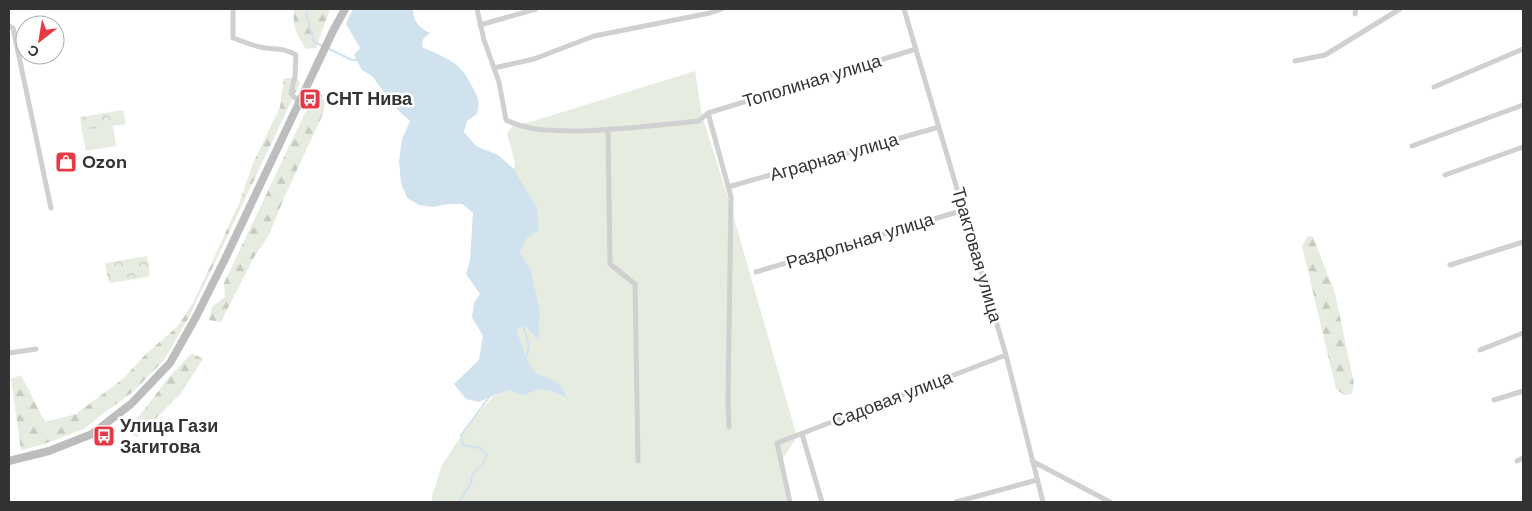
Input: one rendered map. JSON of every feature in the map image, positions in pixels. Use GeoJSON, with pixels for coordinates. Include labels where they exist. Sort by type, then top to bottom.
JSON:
{"type":"FeatureCollection","features":[{"type":"Feature","properties":{"kind":"main road"},"geometry":{"type":"LineString","coordinates":[[9,461],[49,451],[92,434],[131,404],[170,363],[225,259],[332,31],[346,9]]}},
{"type":"Feature","properties":{"kind":"street"},"geometry":{"type":"LineString","coordinates":[[477,9],[484,40],[494,68],[534,59],[594,36],[722,9]]}},
{"type":"Feature","properties":{"kind":"street"},"geometry":{"type":"LineString","coordinates":[[480,25],[536,9]]}},
{"type":"Feature","properties":{"kind":"street","name":"Трактовая улица"},"geometry":{"type":"LineString","coordinates":[[904,9],[1006,355],[1043,502]]}},
{"type":"Feature","properties":{"kind":"street"},"geometry":{"type":"LineString","coordinates":[[1295,61],[1325,55],[1400,9]]}},
{"type":"Feature","properties":{"kind":"street"},"geometry":{"type":"LineString","coordinates":[[233,10],[233,38],[262,47],[289,51],[296,55],[295,76],[291,93],[300,102]]}},
{"type":"Feature","properties":{"kind":"street"},"geometry":{"type":"LineString","coordinates":[[9,26],[13,28],[51,208]]}},
{"type":"Feature","properties":{"kind":"street","name":"Тополиная улица"},"geometry":{"type":"LineString","coordinates":[[494,68],[499,82],[506,120],[514,124],[548,131],[608,131],[699,121],[708,113],[916,48]]}},
{"type":"Feature","properties":{"kind":"street"},"geometry":{"type":"LineString","coordinates":[[1434,87],[1523,50]]}},
{"type":"Feature","properties":{"kind":"street"},"geometry":{"type":"LineString","coordinates":[[1412,146],[1523,105]]}},
{"type":"Feature","properties":{"kind":"street"},"geometry":{"type":"LineString","coordinates":[[708,113],[731,197],[729,427]]}},
{"type":"Feature","properties":{"kind":"street","name":"Аграрная улица"},"geometry":{"type":"LineString","coordinates":[[728,187],[939,127]]}},
{"type":"Feature","properties":{"kind":"street"},"geometry":{"type":"LineString","coordinates":[[608,131],[610,264],[635,284],[638,461]]}},
{"type":"Feature","properties":{"kind":"street"},"geometry":{"type":"LineString","coordinates":[[1445,175],[1523,147]]}},
{"type":"Feature","properties":{"kind":"street","name":"Раздольная улица"},"geometry":{"type":"LineString","coordinates":[[756,272],[964,210]]}},
{"type":"Feature","properties":{"kind":"street"},"geometry":{"type":"LineString","coordinates":[[1450,265],[1523,242]]}},
{"type":"Feature","properties":{"kind":"street"},"geometry":{"type":"LineString","coordinates":[[1480,350],[1523,333]]}},
{"type":"Feature","properties":{"kind":"street"},"geometry":{"type":"LineString","coordinates":[[9,353],[36,349]]}},
{"type":"Feature","properties":{"kind":"street","name":"Садовая улица"},"geometry":{"type":"LineString","coordinates":[[790,502],[777,443],[1006,355]]}},
{"type":"Feature","properties":{"kind":"street"},"geometry":{"type":"LineString","coordinates":[[1494,400],[1523,391]]}},
{"type":"Feature","properties":{"kind":"street"},"geometry":{"type":"LineString","coordinates":[[802,434],[822,502]]}},
{"type":"Feature","properties":{"kind":"street"},"geometry":{"type":"LineString","coordinates":[[1518,461],[1523,458]]}},
{"type":"Feature","properties":{"kind":"street"},"geometry":{"type":"LineString","coordinates":[[1032,460],[1110,502]]}},
{"type":"Feature","properties":{"kind":"street"},"geometry":{"type":"LineString","coordinates":[[956,502],[1037,480]]}},
{"type":"Feature","properties":{"kind":"green space"},"geometry":{"type":"Polygon","coordinates":[[[294,9],[330,9],[316,48],[306,49],[300,40],[295,25],[294,9]]]}},
{"type":"Feature","properties":{"kind":"green space"},"geometry":{"type":"Polygon","coordinates":[[[695,71],[702,116],[729,201],[797,437],[782,460],[792,502],[432,502],[432,496],[442,465],[465,430],[494,395],[510,390],[523,396],[535,391],[545,390],[566,399],[558,384],[537,374],[529,366],[517,331],[523,325],[540,340],[540,311],[531,270],[520,252],[537,208],[514,169],[515,162],[507,133],[514,124],[527,123],[695,71]]]}},
{"type":"Feature","properties":{"kind":"green space"},"geometry":{"type":"Polygon","coordinates":[[[284,78],[297,78],[300,83],[190,315],[164,360],[134,391],[84,429],[41,445],[21,450],[11,379],[21,375],[45,422],[76,414],[124,378],[145,355],[178,326],[194,301],[240,201],[253,163],[280,107],[284,78]]]}},
{"type":"Feature","properties":{"kind":"green space"},"geometry":{"type":"Polygon","coordinates":[[[319,89],[325,103],[323,114],[269,235],[254,257],[221,322],[209,320],[212,307],[225,297],[224,283],[303,117],[319,89]]]}},
{"type":"Feature","properties":{"kind":"green space"},"geometry":{"type":"Polygon","coordinates":[[[123,110],[126,124],[82,131],[80,117],[123,110]]]}},
{"type":"Feature","properties":{"kind":"green space"},"geometry":{"type":"Polygon","coordinates":[[[113,126],[116,146],[86,151],[82,131],[113,126]]]}},
{"type":"Feature","properties":{"kind":"green space"},"geometry":{"type":"Polygon","coordinates":[[[1308,236],[1313,237],[1335,293],[1354,384],[1352,394],[1344,395],[1336,389],[1302,246],[1308,236]]]}},
{"type":"Feature","properties":{"kind":"green space"},"geometry":{"type":"Polygon","coordinates":[[[147,256],[150,274],[147,277],[111,283],[108,281],[105,263],[147,256]]]}},
{"type":"Feature","properties":{"kind":"green space"},"geometry":{"type":"Polygon","coordinates":[[[192,353],[203,359],[181,393],[137,437],[125,430],[144,410],[169,377],[192,353]]]}},
{"type":"Feature","properties":{"kind":"water"},"geometry":{"type":"Polygon","coordinates":[[[353,9],[413,9],[417,24],[430,33],[423,39],[422,47],[458,66],[468,79],[478,98],[479,104],[477,114],[467,121],[464,132],[476,146],[498,155],[514,169],[537,208],[539,230],[527,238],[520,252],[531,270],[540,311],[540,341],[523,325],[517,331],[527,361],[537,374],[556,381],[563,388],[567,399],[545,390],[523,396],[510,390],[479,402],[466,399],[454,384],[479,360],[483,336],[472,317],[474,303],[480,294],[466,274],[470,260],[473,213],[462,204],[447,204],[433,207],[419,205],[407,198],[401,183],[399,161],[402,139],[410,121],[397,109],[372,76],[362,70],[354,55],[360,48],[346,24],[353,9]]]}},
{"type":"Feature","properties":{"kind":"waterway"},"geometry":{"type":"LineString","coordinates":[[307,9],[306,14],[314,42],[323,46]]}},
{"type":"Feature","properties":{"kind":"waterway"},"geometry":{"type":"LineString","coordinates":[[327,48],[352,60],[357,60]]}},
{"type":"Feature","properties":{"kind":"waterway"},"geometry":{"type":"LineString","coordinates":[[523,325],[529,346],[526,358]]}},
{"type":"Feature","properties":{"kind":"waterway"},"geometry":{"type":"LineString","coordinates":[[459,502],[470,485],[473,473],[483,464],[487,454],[480,448],[463,445],[461,435],[490,396]]}},
{"type":"Feature","properties":{"kind":"place","name":"СНТ Нива"},"geometry":{"type":"Point","coordinates":[310,99]}},
{"type":"Feature","properties":{"kind":"place","name":"Ozon"},"geometry":{"type":"Point","coordinates":[66,162]}},
{"type":"Feature","properties":{"kind":"place","name":"Улица Гази Загитова"},"geometry":{"type":"Point","coordinates":[104,436]}}]}
